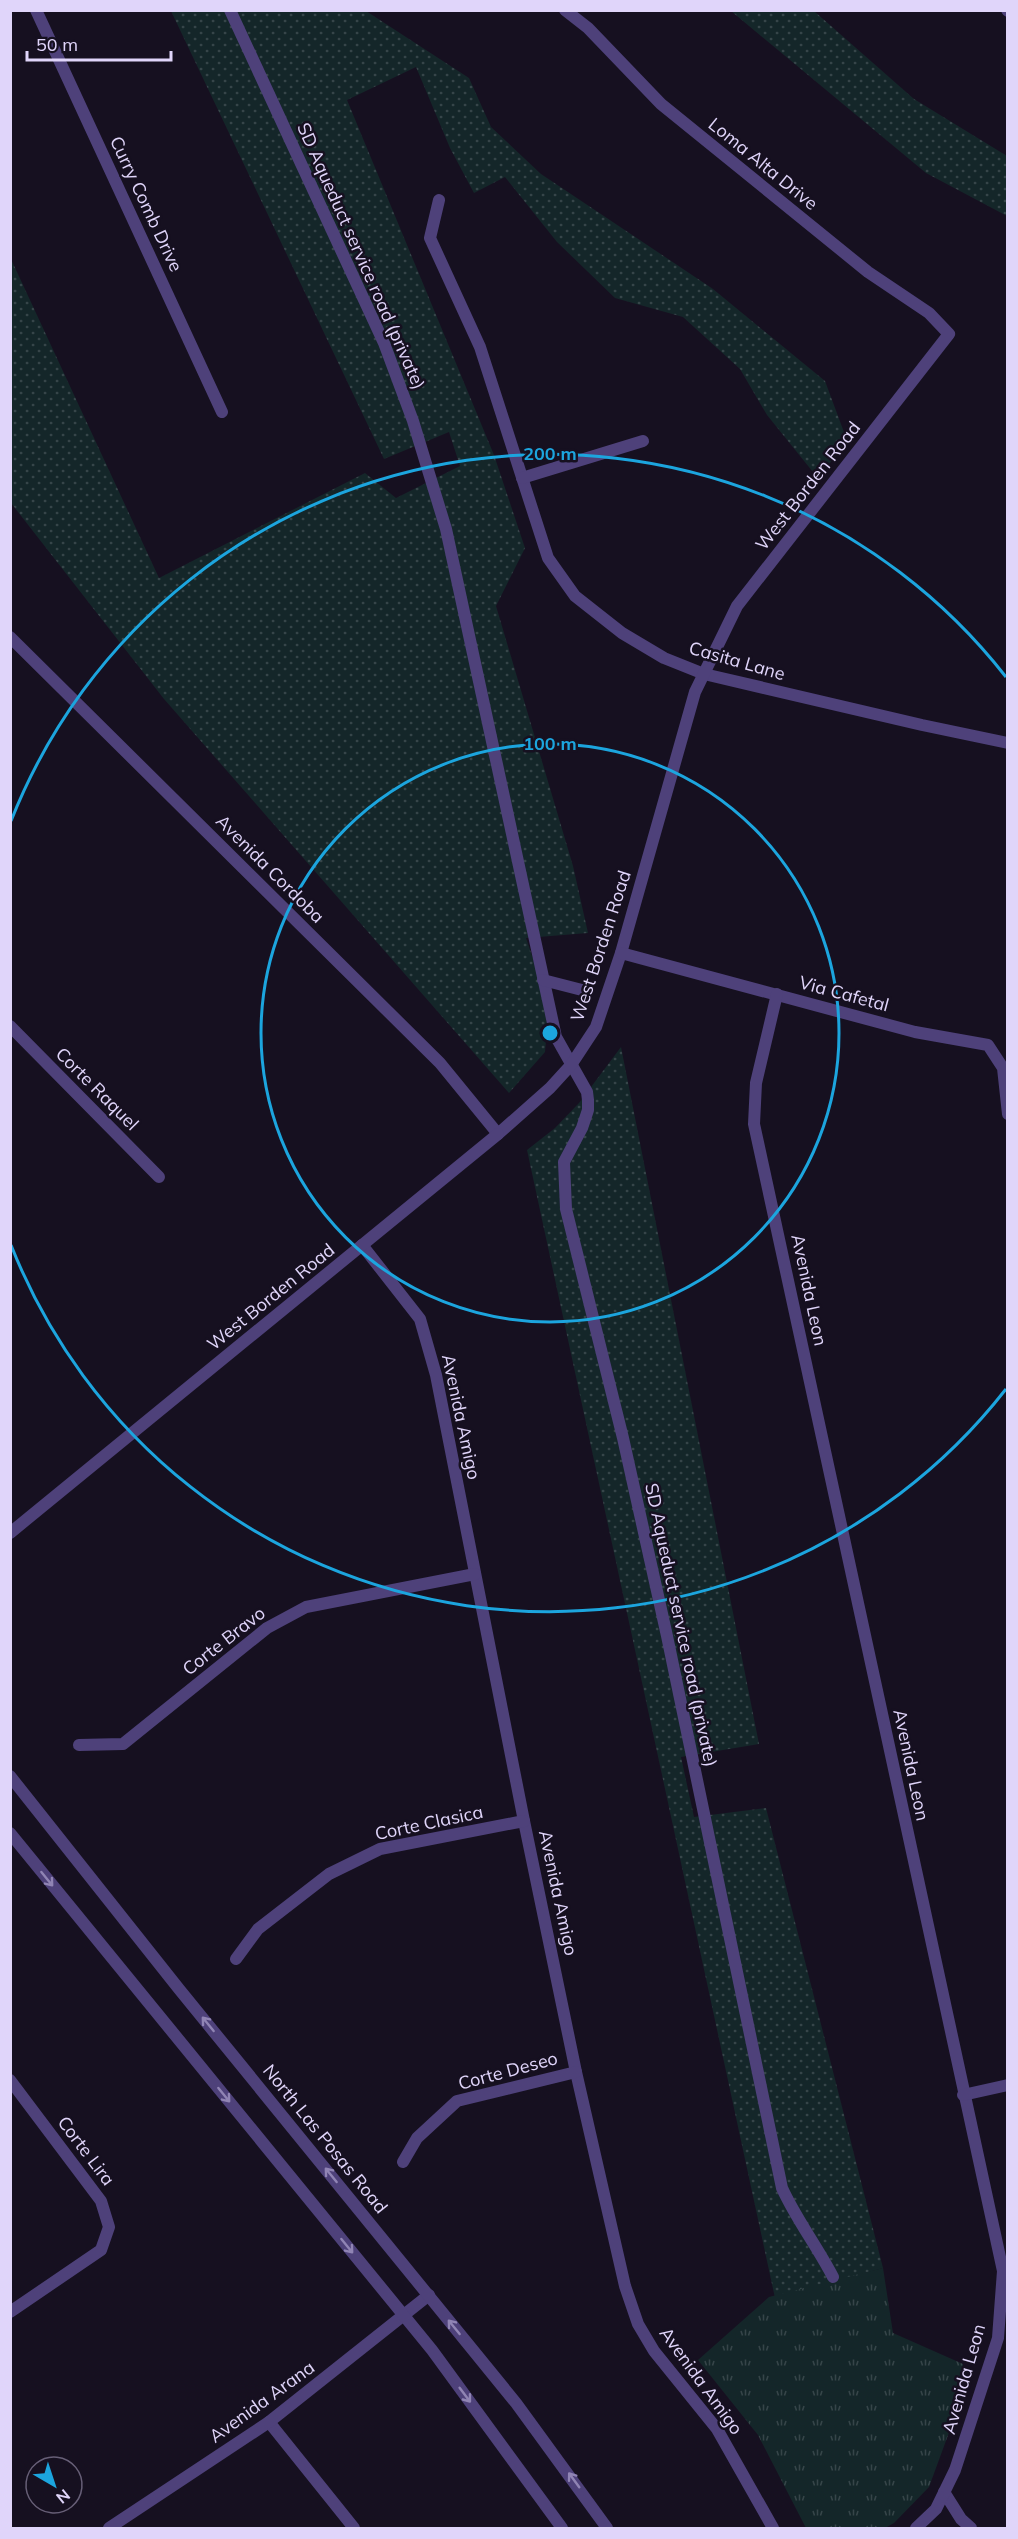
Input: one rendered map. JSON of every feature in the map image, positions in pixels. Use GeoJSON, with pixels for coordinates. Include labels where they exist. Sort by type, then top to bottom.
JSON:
{"type":"FeatureCollection","features":[{"type":"Feature","properties":{"kind":"street","name":"Curry Comb Drive"},"geometry":{"type":"LineString","coordinates":[[36,10],[222,412]]}},
{"type":"Feature","properties":{"kind":"street","name":"SD Aqueduct service road (private)"},"geometry":{"type":"LineString","coordinates":[[230,10],[384,343],[413,421],[446,529],[556,1036],[587,1092],[588,1110],[582,1128],[564,1162],[566,1209],[623,1438],[782,2188],[793,2212],[814,2242],[832,2277]]}},
{"type":"Feature","properties":{"kind":"street","name":"Loma Alta Drive"},"geometry":{"type":"LineString","coordinates":[[565,10],[588,28],[661,104],[868,272],[929,313],[950,334]]}},
{"type":"Feature","properties":{"kind":"street","name":"Casita Lane"},"geometry":{"type":"LineString","coordinates":[[439,200],[430,238],[480,347],[548,558],[575,596],[621,633],[664,658],[704,674],[1008,743]]}},
{"type":"Feature","properties":{"kind":"street","name":"West Borden Road"},"geometry":{"type":"LineString","coordinates":[[10,1533],[498,1134],[550,1088],[571,1065],[596,1027],[621,953],[695,692],[738,606],[950,334]]}},
{"type":"Feature","properties":{"kind":"street"},"geometry":{"type":"LineString","coordinates":[[522,478],[643,441]]}},
{"type":"Feature","properties":{"kind":"street","name":"Avenida Cordoba"},"geometry":{"type":"LineString","coordinates":[[10,637],[440,1063],[498,1134]]}},
{"type":"Feature","properties":{"kind":"street","name":"Via Cafetal"},"geometry":{"type":"LineString","coordinates":[[621,953],[915,1032],[988,1045],[1003,1068],[1008,1114]]}},
{"type":"Feature","properties":{"kind":"street"},"geometry":{"type":"LineString","coordinates":[[543,980],[582,990]]}},
{"type":"Feature","properties":{"kind":"street","name":"Avenida Leon"},"geometry":{"type":"LineString","coordinates":[[777,994],[756,1083],[754,1124],[1003,2271],[998,2337],[955,2470],[936,2509],[916,2529]]}},
{"type":"Feature","properties":{"kind":"street","name":"Corte Raquel"},"geometry":{"type":"LineString","coordinates":[[10,1026],[159,1176]]}},
{"type":"Feature","properties":{"kind":"street","name":"Avenida Amigo"},"geometry":{"type":"LineString","coordinates":[[362,1245],[420,1319],[436,1376],[576,2072],[625,2286],[638,2324],[654,2351],[717,2429],[773,2529]]}},
{"type":"Feature","properties":{"kind":"street","name":"Corte Bravo"},"geometry":{"type":"LineString","coordinates":[[79,1745],[123,1744],[267,1628],[306,1607],[475,1574]]}},
{"type":"Feature","properties":{"kind":"street","name":"North Las Posas Road"},"geometry":{"type":"LineString","coordinates":[[10,1776],[529,2419],[607,2529]]}},
{"type":"Feature","properties":{"kind":"street","name":"Corte Clasica"},"geometry":{"type":"LineString","coordinates":[[236,1959],[258,1929],[329,1874],[380,1849],[524,1821]]}},
{"type":"Feature","properties":{"kind":"street"},"geometry":{"type":"LineString","coordinates":[[10,1833],[432,2350],[562,2529]]}},
{"type":"Feature","properties":{"kind":"street","name":"Corte Deseo"},"geometry":{"type":"LineString","coordinates":[[403,2162],[417,2138],[457,2101],[576,2072]]}},
{"type":"Feature","properties":{"kind":"street","name":"Corte Lira"},"geometry":{"type":"LineString","coordinates":[[10,2080],[101,2201],[108,2227],[101,2250],[10,2312]]}},
{"type":"Feature","properties":{"kind":"street"},"geometry":{"type":"LineString","coordinates":[[963,2095],[1008,2085]]}},
{"type":"Feature","properties":{"kind":"street","name":"Avenida Arana"},"geometry":{"type":"LineString","coordinates":[[109,2529],[270,2422],[429,2295]]}},
{"type":"Feature","properties":{"kind":"street"},"geometry":{"type":"LineString","coordinates":[[270,2422],[354,2529]]}},
{"type":"Feature","properties":{"kind":"street"},"geometry":{"type":"LineString","coordinates":[[944,2492],[971,2529]]}},
{"type":"Feature","properties":{"kind":"green space"},"geometry":{"type":"Polygon","coordinates":[[[171,11],[366,11],[469,78],[491,127],[541,174],[713,289],[825,381],[848,443],[817,477],[767,415],[740,369],[683,317],[615,298],[557,242],[505,177],[474,193],[450,148],[416,67],[347,100],[494,455],[525,548],[496,606],[573,866],[588,933],[526,938],[549,1006],[545,1052],[509,1093],[164,699],[11,503],[10,257],[159,578],[365,473],[396,498],[460,466],[449,432],[384,459],[171,11]]]}},
{"type":"Feature","properties":{"kind":"green space"},"geometry":{"type":"Polygon","coordinates":[[[731,11],[814,11],[914,99],[1007,156],[1007,216],[926,173],[731,11]]]}},
{"type":"Feature","properties":{"kind":"green space"},"geometry":{"type":"Polygon","coordinates":[[[621,1047],[759,1744],[681,1757],[694,1817],[766,1808],[883,2268],[775,2298],[527,1150],[555,1128],[579,1103],[621,1047]]]}},
{"type":"Feature","properties":{"kind":"green space"},"geometry":{"type":"Polygon","coordinates":[[[883,2268],[893,2333],[963,2364],[962,2397],[929,2487],[894,2523],[885,2528],[806,2528],[758,2435],[698,2360],[769,2297],[883,2268]]]}}]}
